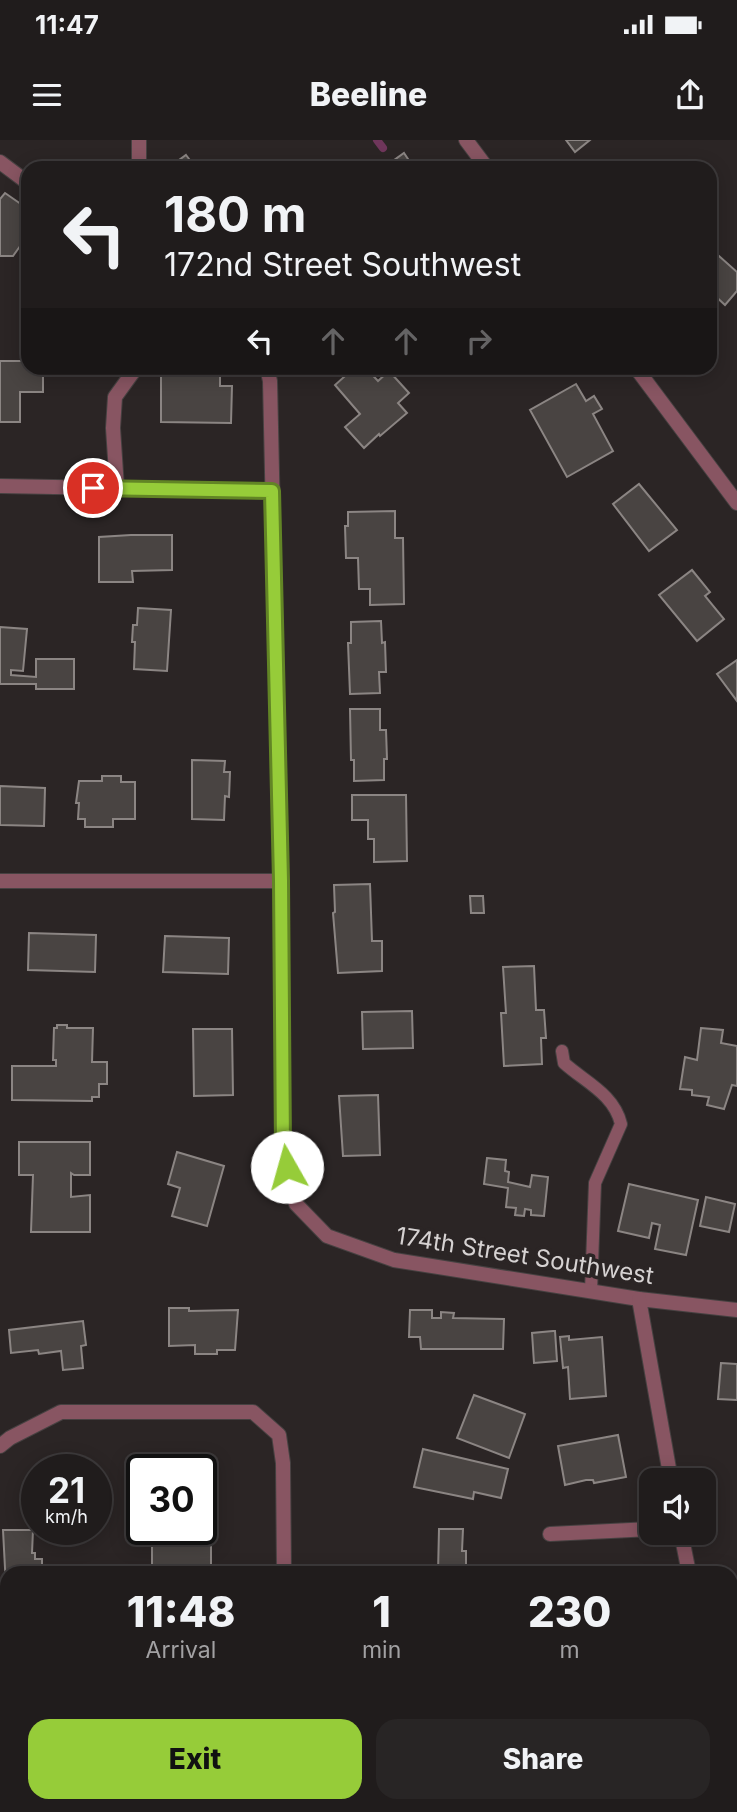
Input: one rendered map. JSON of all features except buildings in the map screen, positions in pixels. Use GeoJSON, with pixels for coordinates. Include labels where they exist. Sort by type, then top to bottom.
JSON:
{"type":"FeatureCollection","features":[{"type":"Feature","properties":{"kind":"street"},"geometry":{"type":"LineString","coordinates":[[139,140],[139,161]]}},
{"type":"Feature","properties":{"kind":"street"},"geometry":{"type":"LineString","coordinates":[[466,140],[482,161]]}},
{"type":"Feature","properties":{"kind":"street"},"geometry":{"type":"LineString","coordinates":[[0,162],[21,178]]}},
{"type":"Feature","properties":{"kind":"street"},"geometry":{"type":"LineString","coordinates":[[117,488],[113,428],[115,397],[130,375]]}},
{"type":"Feature","properties":{"kind":"street","name":"174th Street Southwest"},"geometry":{"type":"LineString","coordinates":[[269,375],[281,881],[283,1149],[296,1204],[327,1236],[394,1260],[639,1299],[737,1310]]}},
{"type":"Feature","properties":{"kind":"street"},"geometry":{"type":"LineString","coordinates":[[641,375],[737,503]]}},
{"type":"Feature","properties":{"kind":"street"},"geometry":{"type":"LineString","coordinates":[[0,486],[272,491]]}},
{"type":"Feature","properties":{"kind":"street"},"geometry":{"type":"LineString","coordinates":[[0,881],[281,881]]}},
{"type":"Feature","properties":{"kind":"street"},"geometry":{"type":"LineString","coordinates":[[639,1299],[669,1468]]}},
{"type":"Feature","properties":{"kind":"street"},"geometry":{"type":"LineString","coordinates":[[0,1446],[10,1438],[61,1412],[253,1412],[279,1435],[283,1463],[284,1566]]}},
{"type":"Feature","properties":{"kind":"street"},"geometry":{"type":"LineString","coordinates":[[550,1534],[639,1530]]}},
{"type":"Feature","properties":{"kind":"street"},"geometry":{"type":"LineString","coordinates":[[683,1545],[688,1566]]}},
{"type":"Feature","properties":{"kind":"lane"},"geometry":{"type":"LineString","coordinates":[[562,1051],[564,1063],[603,1093],[619,1114],[621,1124],[595,1183],[591,1291]]}},
{"type":"Feature","properties":{"kind":"waterway"},"geometry":{"type":"LineString","coordinates":[[377,140],[383,148]]}},
{"type":"Feature","properties":{"kind":"route"},"geometry":{"type":"LineString","coordinates":[[93,488],[272,491],[281,881],[283,1149],[287,1167]]}}]}
